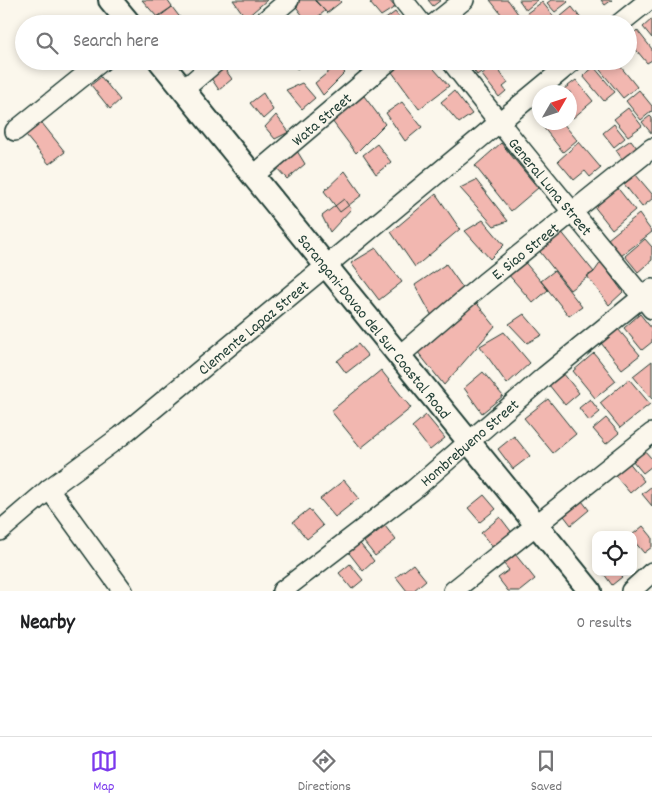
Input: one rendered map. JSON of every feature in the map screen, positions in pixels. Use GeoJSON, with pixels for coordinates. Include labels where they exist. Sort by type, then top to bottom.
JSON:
{"type":"FeatureCollection","features":[{"type":"Feature","properties":{"kind":"main road"},"geometry":{"type":"LineString","coordinates":[[110,0],[122,15]]}},
{"type":"Feature","properties":{"kind":"main road","name":"Sarangani-Davao del Sur Coastal Road"},"geometry":{"type":"LineString","coordinates":[[167,70],[590,591]]}},
{"type":"Feature","properties":{"kind":"street"},"geometry":{"type":"LineString","coordinates":[[272,15],[289,0]]}},
{"type":"Feature","properties":{"kind":"street"},"geometry":{"type":"LineString","coordinates":[[403,0],[415,15]]}},
{"type":"Feature","properties":{"kind":"street"},"geometry":{"type":"LineString","coordinates":[[445,15],[464,0]]}},
{"type":"Feature","properties":{"kind":"street"},"geometry":{"type":"LineString","coordinates":[[630,15],[649,0]]}},
{"type":"Feature","properties":{"kind":"street"},"geometry":{"type":"LineString","coordinates":[[15,131],[91,70]]}},
{"type":"Feature","properties":{"kind":"street"},"geometry":{"type":"LineString","coordinates":[[183,90],[206,70]]}},
{"type":"Feature","properties":{"kind":"street","name":"Wata Street"},"geometry":{"type":"LineString","coordinates":[[253,176],[378,70]]}},
{"type":"Feature","properties":{"kind":"street","name":"General Luna Street"},"geometry":{"type":"LineString","coordinates":[[458,70],[498,122],[649,298]]}},
{"type":"Feature","properties":{"kind":"street","name":"Clemente Lapaz Street"},"geometry":{"type":"LineString","coordinates":[[0,531],[49,489],[121,436],[562,70]]}},
{"type":"Feature","properties":{"kind":"street","name":"E. Siao Street"},"geometry":{"type":"LineString","coordinates":[[399,356],[484,283],[652,148]]}},
{"type":"Feature","properties":{"kind":"street","name":"Hombrebueno Street"},"geometry":{"type":"LineString","coordinates":[[282,591],[412,491],[470,443],[545,376],[649,298]]}},
{"type":"Feature","properties":{"kind":"street"},"geometry":{"type":"LineString","coordinates":[[453,591],[652,433]]}},
{"type":"Feature","properties":{"kind":"street"},"geometry":{"type":"LineString","coordinates":[[49,489],[123,591]]}},
{"type":"Feature","properties":{"kind":"street"},"geometry":{"type":"LineString","coordinates":[[631,591],[652,572]]}},
{"type":"Feature","properties":{"kind":"building"},"geometry":{"type":"Polygon","coordinates":[[[142,0],[167,0],[172,7],[160,15],[155,15],[142,0]]]}},
{"type":"Feature","properties":{"kind":"building"},"geometry":{"type":"Polygon","coordinates":[[[233,0],[267,0],[250,15],[244,15],[233,0]]]}},
{"type":"Feature","properties":{"kind":"building"},"geometry":{"type":"Polygon","coordinates":[[[300,0],[314,0],[325,11],[320,15],[302,15],[294,4],[300,0]]]}},
{"type":"Feature","properties":{"kind":"building"},"geometry":{"type":"Polygon","coordinates":[[[315,0],[339,0],[341,2],[327,13],[315,0]]]}},
{"type":"Feature","properties":{"kind":"building"},"geometry":{"type":"Polygon","coordinates":[[[374,0],[389,0],[395,7],[380,15],[370,3],[374,0]]]}},
{"type":"Feature","properties":{"kind":"building"},"geometry":{"type":"Polygon","coordinates":[[[428,0],[441,0],[433,6],[428,0]]]}},
{"type":"Feature","properties":{"kind":"building"},"geometry":{"type":"Polygon","coordinates":[[[490,0],[508,0],[519,15],[502,15],[490,0]]]}},
{"type":"Feature","properties":{"kind":"building"},"geometry":{"type":"Polygon","coordinates":[[[519,0],[538,0],[526,10],[519,0]]]}},
{"type":"Feature","properties":{"kind":"building"},"geometry":{"type":"Polygon","coordinates":[[[551,0],[566,0],[568,2],[555,12],[547,3],[551,0]]]}},
{"type":"Feature","properties":{"kind":"building"},"geometry":{"type":"Polygon","coordinates":[[[601,0],[612,0],[605,5],[601,0]]]}},
{"type":"Feature","properties":{"kind":"building"},"geometry":{"type":"Polygon","coordinates":[[[542,2],[553,15],[529,15],[527,13],[542,2]]]}},
{"type":"Feature","properties":{"kind":"building"},"geometry":{"type":"Polygon","coordinates":[[[172,7],[178,15],[162,15],[172,7]]]}},
{"type":"Feature","properties":{"kind":"building"},"geometry":{"type":"Polygon","coordinates":[[[572,7],[578,15],[562,15],[572,7]]]}},
{"type":"Feature","properties":{"kind":"building"},"geometry":{"type":"Polygon","coordinates":[[[652,19],[652,38],[643,27],[652,19]]]}},
{"type":"Feature","properties":{"kind":"building"},"geometry":{"type":"Polygon","coordinates":[[[637,30],[652,49],[652,60],[647,63],[637,51],[637,30]]]}},
{"type":"Feature","properties":{"kind":"building"},"geometry":{"type":"Polygon","coordinates":[[[221,70],[225,70],[232,79],[219,90],[211,78],[221,70]]]}},
{"type":"Feature","properties":{"kind":"building"},"geometry":{"type":"Polygon","coordinates":[[[331,70],[342,70],[345,73],[323,95],[315,83],[331,70]]]}},
{"type":"Feature","properties":{"kind":"building"},"geometry":{"type":"Polygon","coordinates":[[[390,70],[435,70],[449,86],[419,109],[390,70]]]}},
{"type":"Feature","properties":{"kind":"building"},"geometry":{"type":"Polygon","coordinates":[[[474,70],[484,70],[477,75],[474,70]]]}},
{"type":"Feature","properties":{"kind":"building"},"geometry":{"type":"Polygon","coordinates":[[[488,70],[499,70],[508,83],[503,87],[506,91],[499,97],[482,75],[488,70]]]}},
{"type":"Feature","properties":{"kind":"building"},"geometry":{"type":"Polygon","coordinates":[[[590,70],[597,70],[615,92],[604,101],[583,76],[590,70]]]}},
{"type":"Feature","properties":{"kind":"building"},"geometry":{"type":"Polygon","coordinates":[[[600,70],[623,70],[637,87],[623,98],[600,70]]]}},
{"type":"Feature","properties":{"kind":"building"},"geometry":{"type":"Polygon","coordinates":[[[101,77],[120,100],[110,109],[91,85],[101,77]]]}},
{"type":"Feature","properties":{"kind":"building"},"geometry":{"type":"Polygon","coordinates":[[[576,80],[593,101],[577,115],[577,85],[569,85],[576,80]]]}},
{"type":"Feature","properties":{"kind":"building"},"geometry":{"type":"Polygon","coordinates":[[[302,83],[315,98],[302,109],[286,90],[302,83]]]}},
{"type":"Feature","properties":{"kind":"building"},"geometry":{"type":"Polygon","coordinates":[[[639,90],[652,106],[652,111],[641,120],[626,101],[639,90]]]}},
{"type":"Feature","properties":{"kind":"building"},"geometry":{"type":"Polygon","coordinates":[[[454,91],[472,114],[459,123],[441,102],[454,91]]]}},
{"type":"Feature","properties":{"kind":"building"},"geometry":{"type":"Polygon","coordinates":[[[361,92],[385,124],[356,153],[329,117],[361,92]]]}},
{"type":"Feature","properties":{"kind":"building"},"geometry":{"type":"Polygon","coordinates":[[[263,93],[273,110],[263,119],[250,103],[263,93]]]}},
{"type":"Feature","properties":{"kind":"building"},"geometry":{"type":"Polygon","coordinates":[[[402,102],[422,127],[405,141],[386,113],[402,102]]]}},
{"type":"Feature","properties":{"kind":"building"},"geometry":{"type":"Polygon","coordinates":[[[628,108],[642,126],[628,136],[614,119],[628,108]]]}},
{"type":"Feature","properties":{"kind":"building"},"geometry":{"type":"Polygon","coordinates":[[[276,115],[289,132],[275,139],[265,127],[276,115]]]}},
{"type":"Feature","properties":{"kind":"building"},"geometry":{"type":"Polygon","coordinates":[[[650,116],[652,118],[652,134],[642,122],[650,116]]]}},
{"type":"Feature","properties":{"kind":"building"},"geometry":{"type":"Polygon","coordinates":[[[38,118],[65,152],[49,164],[22,131],[38,118]]]}},
{"type":"Feature","properties":{"kind":"building"},"geometry":{"type":"Polygon","coordinates":[[[614,124],[625,138],[614,147],[603,133],[614,124]]]}},
{"type":"Feature","properties":{"kind":"building"},"geometry":{"type":"Polygon","coordinates":[[[545,130],[569,130],[577,140],[563,152],[545,130]]]}},
{"type":"Feature","properties":{"kind":"building"},"geometry":{"type":"Polygon","coordinates":[[[631,140],[637,148],[622,159],[616,150],[631,140]]]}},
{"type":"Feature","properties":{"kind":"building"},"geometry":{"type":"Polygon","coordinates":[[[579,142],[601,168],[590,177],[585,171],[574,180],[558,161],[579,142]]]}},
{"type":"Feature","properties":{"kind":"building"},"geometry":{"type":"Polygon","coordinates":[[[501,143],[538,188],[511,211],[475,166],[501,143]]]}},
{"type":"Feature","properties":{"kind":"building"},"geometry":{"type":"Polygon","coordinates":[[[377,144],[391,162],[376,174],[363,155],[377,144]]]}},
{"type":"Feature","properties":{"kind":"building"},"geometry":{"type":"Polygon","coordinates":[[[294,146],[305,164],[287,179],[274,165],[294,146]]]}},
{"type":"Feature","properties":{"kind":"building"},"geometry":{"type":"Polygon","coordinates":[[[345,171],[362,195],[340,212],[324,191],[345,171]]]}},
{"type":"Feature","properties":{"kind":"building"},"geometry":{"type":"Polygon","coordinates":[[[636,175],[652,194],[652,199],[642,207],[624,184],[636,175]]]}},
{"type":"Feature","properties":{"kind":"building"},"geometry":{"type":"Polygon","coordinates":[[[476,180],[508,221],[494,226],[460,188],[476,180]]]}},
{"type":"Feature","properties":{"kind":"building"},"geometry":{"type":"Polygon","coordinates":[[[616,186],[635,210],[612,229],[593,205],[616,186]]]}},
{"type":"Feature","properties":{"kind":"building"},"geometry":{"type":"Polygon","coordinates":[[[436,194],[460,229],[415,267],[391,232],[436,194]]]}},
{"type":"Feature","properties":{"kind":"building"},"geometry":{"type":"Polygon","coordinates":[[[344,199],[351,209],[330,232],[322,216],[344,199]]]}},
{"type":"Feature","properties":{"kind":"building"},"geometry":{"type":"Polygon","coordinates":[[[639,214],[652,232],[621,256],[608,239],[639,214]]]}},
{"type":"Feature","properties":{"kind":"building"},"geometry":{"type":"Polygon","coordinates":[[[483,220],[504,245],[490,259],[465,231],[483,220]]]}},
{"type":"Feature","properties":{"kind":"building"},"geometry":{"type":"Polygon","coordinates":[[[560,230],[594,272],[570,290],[537,248],[560,230]]]}},
{"type":"Feature","properties":{"kind":"building"},"geometry":{"type":"Polygon","coordinates":[[[645,239],[652,247],[652,260],[638,272],[625,256],[645,239]]]}},
{"type":"Feature","properties":{"kind":"building"},"geometry":{"type":"Polygon","coordinates":[[[376,248],[402,282],[379,300],[351,263],[376,248]]]}},
{"type":"Feature","properties":{"kind":"building"},"geometry":{"type":"Polygon","coordinates":[[[523,260],[548,290],[533,303],[507,273],[523,260]]]}},
{"type":"Feature","properties":{"kind":"building"},"geometry":{"type":"Polygon","coordinates":[[[601,262],[623,292],[609,305],[587,276],[594,272],[601,262]]]}},
{"type":"Feature","properties":{"kind":"building"},"geometry":{"type":"Polygon","coordinates":[[[446,264],[465,291],[432,316],[415,285],[446,264]]]}},
{"type":"Feature","properties":{"kind":"building"},"geometry":{"type":"Polygon","coordinates":[[[554,271],[582,307],[569,316],[541,281],[554,271]]]}},
{"type":"Feature","properties":{"kind":"building"},"geometry":{"type":"Polygon","coordinates":[[[474,300],[495,326],[444,385],[413,346],[474,300]]]}},
{"type":"Feature","properties":{"kind":"building"},"geometry":{"type":"Polygon","coordinates":[[[524,314],[542,335],[527,343],[509,324],[524,314]]]}},
{"type":"Feature","properties":{"kind":"building"},"geometry":{"type":"Polygon","coordinates":[[[640,314],[652,329],[652,342],[642,350],[624,328],[640,314]]]}},
{"type":"Feature","properties":{"kind":"building"},"geometry":{"type":"Polygon","coordinates":[[[618,329],[640,355],[622,369],[601,343],[618,329]]]}},
{"type":"Feature","properties":{"kind":"building"},"geometry":{"type":"Polygon","coordinates":[[[504,332],[530,363],[507,384],[480,346],[504,332]]]}},
{"type":"Feature","properties":{"kind":"building"},"geometry":{"type":"Polygon","coordinates":[[[358,344],[368,356],[346,373],[337,361],[358,344]]]}},
{"type":"Feature","properties":{"kind":"building"},"geometry":{"type":"Polygon","coordinates":[[[594,353],[616,381],[595,398],[573,371],[594,353]]]}},
{"type":"Feature","properties":{"kind":"building"},"geometry":{"type":"Polygon","coordinates":[[[652,361],[652,399],[633,376],[652,361]]]}},
{"type":"Feature","properties":{"kind":"building"},"geometry":{"type":"Polygon","coordinates":[[[381,370],[411,408],[361,448],[331,411],[381,370]]]}},
{"type":"Feature","properties":{"kind":"building"},"geometry":{"type":"Polygon","coordinates":[[[483,372],[503,396],[482,413],[464,388],[483,372]]]}},
{"type":"Feature","properties":{"kind":"building"},"geometry":{"type":"Polygon","coordinates":[[[563,373],[579,393],[565,405],[549,385],[563,373]]]}},
{"type":"Feature","properties":{"kind":"building"},"geometry":{"type":"Polygon","coordinates":[[[629,379],[650,404],[620,428],[600,403],[629,379]]]}},
{"type":"Feature","properties":{"kind":"building"},"geometry":{"type":"Polygon","coordinates":[[[548,399],[576,434],[553,453],[524,418],[548,399]]]}},
{"type":"Feature","properties":{"kind":"building"},"geometry":{"type":"Polygon","coordinates":[[[590,399],[600,412],[589,421],[579,408],[590,399]]]}},
{"type":"Feature","properties":{"kind":"building"},"geometry":{"type":"Polygon","coordinates":[[[426,415],[445,438],[430,450],[412,427],[426,415]]]}},
{"type":"Feature","properties":{"kind":"building"},"geometry":{"type":"Polygon","coordinates":[[[606,418],[619,433],[606,444],[593,429],[606,418]]]}},
{"type":"Feature","properties":{"kind":"building"},"geometry":{"type":"Polygon","coordinates":[[[514,436],[530,456],[513,469],[498,449],[514,436]]]}},
{"type":"Feature","properties":{"kind":"building"},"geometry":{"type":"Polygon","coordinates":[[[644,450],[652,459],[652,466],[643,473],[632,460],[644,450]]]}},
{"type":"Feature","properties":{"kind":"building"},"geometry":{"type":"Polygon","coordinates":[[[628,461],[644,481],[630,493],[613,473],[628,461]]]}},
{"type":"Feature","properties":{"kind":"building"},"geometry":{"type":"Polygon","coordinates":[[[344,480],[359,498],[335,517],[320,499],[344,480]]]}},
{"type":"Feature","properties":{"kind":"building"},"geometry":{"type":"Polygon","coordinates":[[[652,486],[652,506],[642,494],[652,486]]]}},
{"type":"Feature","properties":{"kind":"building"},"geometry":{"type":"Polygon","coordinates":[[[484,495],[496,509],[480,522],[468,508],[484,495]]]}},
{"type":"Feature","properties":{"kind":"building"},"geometry":{"type":"Polygon","coordinates":[[[579,497],[589,510],[571,525],[561,512],[579,497]]]}},
{"type":"Feature","properties":{"kind":"building"},"geometry":{"type":"Polygon","coordinates":[[[309,509],[323,526],[307,539],[293,522],[309,509]]]}},
{"type":"Feature","properties":{"kind":"building"},"geometry":{"type":"Polygon","coordinates":[[[500,517],[513,534],[494,549],[481,533],[500,517]]]}},
{"type":"Feature","properties":{"kind":"building"},"geometry":{"type":"Polygon","coordinates":[[[385,526],[396,540],[375,556],[364,542],[385,526]]]}},
{"type":"Feature","properties":{"kind":"building"},"geometry":{"type":"Polygon","coordinates":[[[643,526],[652,537],[652,547],[644,553],[637,545],[637,531],[643,526]]]}},
{"type":"Feature","properties":{"kind":"building"},"geometry":{"type":"Polygon","coordinates":[[[357,540],[374,561],[363,571],[346,549],[357,540]]]}},
{"type":"Feature","properties":{"kind":"building"},"geometry":{"type":"Polygon","coordinates":[[[515,554],[535,579],[520,591],[508,591],[498,578],[509,570],[503,563],[515,554]]]}},
{"type":"Feature","properties":{"kind":"building"},"geometry":{"type":"Polygon","coordinates":[[[350,564],[363,580],[352,589],[339,573],[350,564]]]}},
{"type":"Feature","properties":{"kind":"building"},"geometry":{"type":"Polygon","coordinates":[[[413,564],[426,580],[413,591],[407,591],[396,577],[413,564]]]}},
{"type":"Feature","properties":{"kind":"building"},"geometry":{"type":"Polygon","coordinates":[[[605,576],[621,576],[622,577],[612,585],[605,576]]]}}]}
